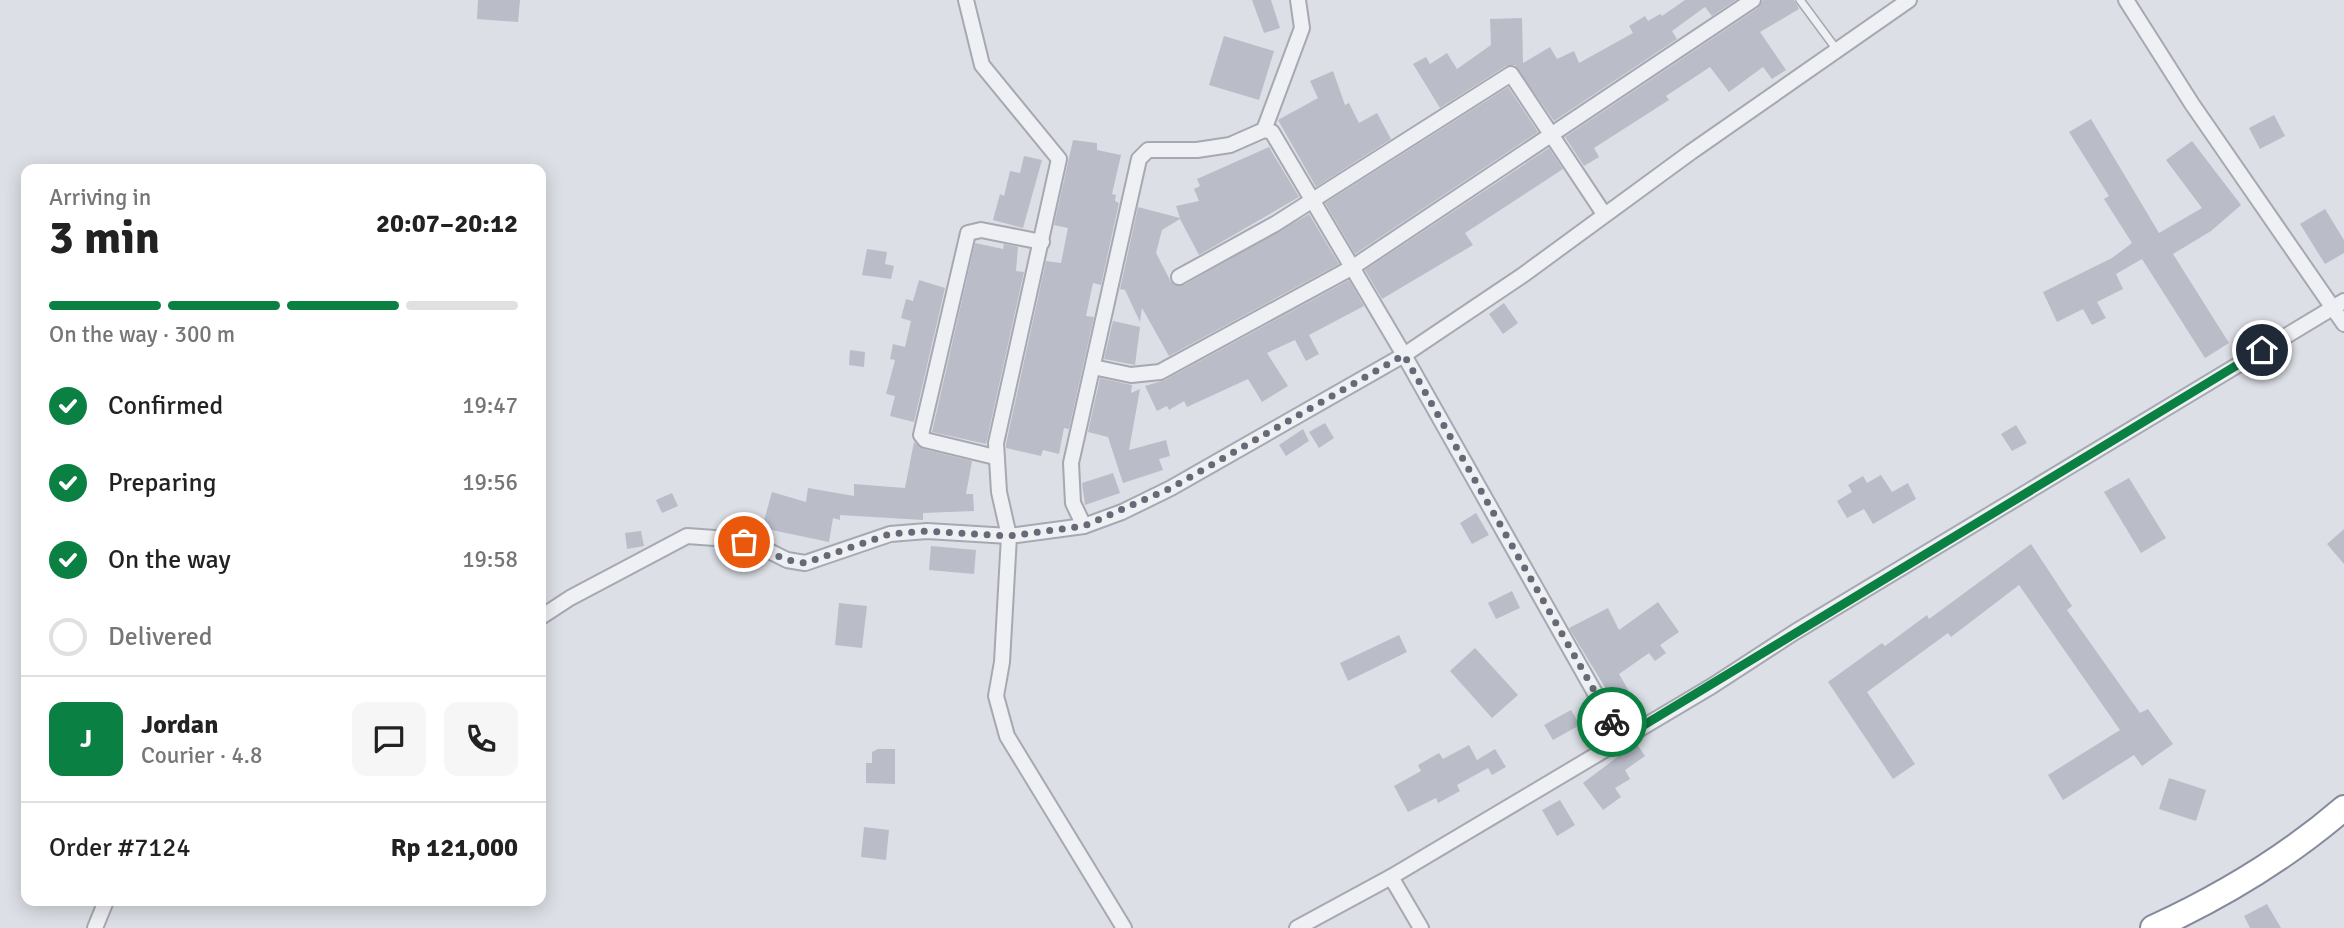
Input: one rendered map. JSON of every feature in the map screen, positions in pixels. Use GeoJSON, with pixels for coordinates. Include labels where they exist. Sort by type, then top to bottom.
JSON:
{"type":"FeatureCollection","features":[{"type":"Feature","properties":{"kind":"highway"},"geometry":{"type":"LineString","coordinates":[[2153,928],[2265,870],[2311,838],[2344,808]]}},
{"type":"Feature","properties":{"kind":"street"},"geometry":{"type":"LineString","coordinates":[[965,0],[982,65],[1059,159],[995,457],[1009,536],[1002,662],[996,696],[999,714],[1007,736],[1124,928]]}},
{"type":"Feature","properties":{"kind":"street"},"geometry":{"type":"LineString","coordinates":[[1264,131],[1302,28],[1298,0]]}},
{"type":"Feature","properties":{"kind":"street"},"geometry":{"type":"LineString","coordinates":[[1093,367],[1131,375],[1160,372],[1353,267],[1754,0]]}},
{"type":"Feature","properties":{"kind":"street"},"geometry":{"type":"LineString","coordinates":[[546,614],[687,536],[729,539],[759,546],[787,560],[805,563],[890,534],[926,531],[1009,536],[1084,526],[1171,488],[1404,355],[1523,275],[1604,214],[1909,0]]}},
{"type":"Feature","properties":{"kind":"street"},"geometry":{"type":"LineString","coordinates":[[2126,0],[2338,305],[2344,324]]}},
{"type":"Feature","properties":{"kind":"street"},"geometry":{"type":"LineString","coordinates":[[1179,277],[1314,199],[1511,74],[1604,214]]}},
{"type":"Feature","properties":{"kind":"street"},"geometry":{"type":"LineString","coordinates":[[1084,526],[1073,503],[1071,463],[1135,167],[1142,153],[1153,150],[1217,147],[1264,131],[1277,137],[1314,199],[1621,739]]}},
{"type":"Feature","properties":{"kind":"street"},"geometry":{"type":"LineString","coordinates":[[995,457],[925,440],[921,435],[927,401],[968,233],[981,230],[1042,242]]}},
{"type":"Feature","properties":{"kind":"street"},"geometry":{"type":"LineString","coordinates":[[1297,928],[1391,877],[2338,305]]}},
{"type":"Feature","properties":{"kind":"street"},"geometry":{"type":"LineString","coordinates":[[1391,877],[1421,928]]}},
{"type":"Feature","properties":{"kind":"street"},"geometry":{"type":"LineString","coordinates":[[95,928],[104,906]]}},
{"type":"Feature","properties":{"kind":"lane"},"geometry":{"type":"LineString","coordinates":[[1801,0],[1837,50]]}},
{"type":"Feature","properties":{"kind":"building"},"geometry":{"type":"Polygon","coordinates":[[[478,0],[520,0],[518,22],[477,19],[478,0]]]}},
{"type":"Feature","properties":{"kind":"building"},"geometry":{"type":"Polygon","coordinates":[[[1252,0],[1271,0],[1280,28],[1264,33],[1252,0]]]}},
{"type":"Feature","properties":{"kind":"building"},"geometry":{"type":"Polygon","coordinates":[[[1685,0],[1736,0],[1712,16],[1705,7],[1672,31],[1677,39],[1554,121],[1515,65],[1506,66],[1440,108],[1413,64],[1426,57],[1430,64],[1447,53],[1457,69],[1491,45],[1490,19],[1522,18],[1523,63],[1550,47],[1557,59],[1574,51],[1579,63],[1633,33],[1629,26],[1645,16],[1648,21],[1660,14],[1662,16],[1685,0]]]}},
{"type":"Feature","properties":{"kind":"building"},"geometry":{"type":"Polygon","coordinates":[[[1763,0],[1794,0],[1799,9],[1760,32],[1786,70],[1772,79],[1763,67],[1729,92],[1710,67],[1666,96],[1669,100],[1594,148],[1599,157],[1584,166],[1565,137],[1758,8],[1763,0]]]}},
{"type":"Feature","properties":{"kind":"building"},"geometry":{"type":"Polygon","coordinates":[[[1224,36],[1274,51],[1259,100],[1209,85],[1224,36]]]}},
{"type":"Feature","properties":{"kind":"building"},"geometry":{"type":"Polygon","coordinates":[[[1333,71],[1345,105],[1349,103],[1359,123],[1377,113],[1391,139],[1316,187],[1278,120],[1318,98],[1310,81],[1333,71]]]}},
{"type":"Feature","properties":{"kind":"building"},"geometry":{"type":"Polygon","coordinates":[[[1508,87],[1538,132],[1355,254],[1325,203],[1508,87]]]}},
{"type":"Feature","properties":{"kind":"building"},"geometry":{"type":"Polygon","coordinates":[[[2274,115],[2285,136],[2260,149],[2249,128],[2274,115]]]}},
{"type":"Feature","properties":{"kind":"building"},"geometry":{"type":"Polygon","coordinates":[[[2091,119],[2159,233],[2202,208],[2166,160],[2192,141],[2241,205],[2211,231],[2173,254],[2229,343],[2205,358],[2142,259],[2116,274],[2123,289],[2097,302],[2106,318],[2092,325],[2083,309],[2057,322],[2043,292],[2112,258],[2132,243],[2104,199],[2109,196],[2069,132],[2091,119]]]}},
{"type":"Feature","properties":{"kind":"building"},"geometry":{"type":"Polygon","coordinates":[[[1073,140],[1097,143],[1097,150],[1121,155],[1112,194],[1116,195],[1115,201],[1119,203],[1101,285],[1093,283],[1086,316],[1094,317],[1069,429],[1064,428],[1059,454],[1043,450],[1041,456],[1006,448],[1006,444],[1046,261],[1061,263],[1068,228],[1054,225],[1073,140]]]}},
{"type":"Feature","properties":{"kind":"building"},"geometry":{"type":"Polygon","coordinates":[[[1269,147],[1299,197],[1199,255],[1180,219],[1162,230],[1156,253],[1171,282],[1184,285],[1309,214],[1339,264],[1169,356],[1142,308],[1140,322],[1125,290],[1120,289],[1138,207],[1180,218],[1176,206],[1199,201],[1194,189],[1200,186],[1197,179],[1269,147]]]}},
{"type":"Feature","properties":{"kind":"building"},"geometry":{"type":"Polygon","coordinates":[[[1549,148],[1563,169],[1465,233],[1473,245],[1382,299],[1365,270],[1549,148]]]}},
{"type":"Feature","properties":{"kind":"building"},"geometry":{"type":"Polygon","coordinates":[[[1024,156],[1042,160],[1023,228],[993,220],[1000,194],[1004,196],[1010,171],[1020,173],[1024,156]]]}},
{"type":"Feature","properties":{"kind":"building"},"geometry":{"type":"Polygon","coordinates":[[[2325,209],[2344,240],[2344,253],[2325,264],[2300,224],[2325,209]]]}},
{"type":"Feature","properties":{"kind":"building"},"geometry":{"type":"Polygon","coordinates":[[[975,243],[1003,249],[1004,244],[1018,247],[1016,271],[1024,272],[986,444],[932,432],[975,243]]]}},
{"type":"Feature","properties":{"kind":"building"},"geometry":{"type":"Polygon","coordinates":[[[867,249],[887,252],[885,264],[894,266],[891,279],[862,275],[867,249]]]}},
{"type":"Feature","properties":{"kind":"building"},"geometry":{"type":"Polygon","coordinates":[[[919,280],[945,288],[914,422],[890,416],[895,396],[886,394],[895,360],[890,359],[893,344],[905,347],[911,321],[901,318],[906,299],[913,301],[919,280]]]}},
{"type":"Feature","properties":{"kind":"building"},"geometry":{"type":"Polygon","coordinates":[[[1349,280],[1364,306],[1309,335],[1319,354],[1306,361],[1295,340],[1267,353],[1288,386],[1262,402],[1248,379],[1187,407],[1184,401],[1169,410],[1167,406],[1157,411],[1145,386],[1165,380],[1349,280]]]}},
{"type":"Feature","properties":{"kind":"building"},"geometry":{"type":"Polygon","coordinates":[[[1504,303],[1518,323],[1503,334],[1489,314],[1504,303]]]}},
{"type":"Feature","properties":{"kind":"building"},"geometry":{"type":"Polygon","coordinates":[[[1113,321],[1140,327],[1135,365],[1104,359],[1113,321]]]}},
{"type":"Feature","properties":{"kind":"building"},"geometry":{"type":"Polygon","coordinates":[[[850,350],[865,352],[864,367],[849,365],[850,350]]]}},
{"type":"Feature","properties":{"kind":"building"},"geometry":{"type":"Polygon","coordinates":[[[1100,378],[1132,385],[1131,393],[1140,389],[1129,450],[1166,440],[1170,456],[1159,459],[1163,470],[1123,483],[1108,437],[1088,432],[1100,378]]]}},
{"type":"Feature","properties":{"kind":"building"},"geometry":{"type":"Polygon","coordinates":[[[1325,423],[1334,438],[1319,448],[1309,432],[1325,423]]]}},
{"type":"Feature","properties":{"kind":"building"},"geometry":{"type":"Polygon","coordinates":[[[2016,425],[2027,443],[2012,451],[2001,434],[2016,425]]]}},
{"type":"Feature","properties":{"kind":"building"},"geometry":{"type":"Polygon","coordinates":[[[1303,429],[1309,441],[1286,456],[1279,445],[1303,429]]]}},
{"type":"Feature","properties":{"kind":"building"},"geometry":{"type":"Polygon","coordinates":[[[914,442],[923,449],[972,461],[966,494],[973,494],[974,511],[923,513],[923,520],[840,515],[840,520],[833,518],[829,542],[762,528],[772,492],[806,502],[808,488],[854,496],[854,484],[905,488],[914,442]]]}},
{"type":"Feature","properties":{"kind":"building"},"geometry":{"type":"Polygon","coordinates":[[[1113,473],[1120,493],[1085,505],[1082,483],[1113,473]]]}},
{"type":"Feature","properties":{"kind":"building"},"geometry":{"type":"Polygon","coordinates":[[[1881,475],[1892,492],[1908,483],[1916,499],[1873,524],[1864,509],[1847,518],[1837,501],[1852,492],[1848,485],[1863,476],[1867,483],[1881,475]]]}},
{"type":"Feature","properties":{"kind":"building"},"geometry":{"type":"Polygon","coordinates":[[[2129,478],[2166,538],[2141,553],[2104,492],[2129,478]]]}},
{"type":"Feature","properties":{"kind":"building"},"geometry":{"type":"Polygon","coordinates":[[[672,493],[678,506],[662,513],[656,500],[672,493]]]}},
{"type":"Feature","properties":{"kind":"building"},"geometry":{"type":"Polygon","coordinates":[[[1476,513],[1489,535],[1472,544],[1460,523],[1476,513]]]}},
{"type":"Feature","properties":{"kind":"building"},"geometry":{"type":"Polygon","coordinates":[[[2344,529],[2344,564],[2327,544],[2344,529]]]}},
{"type":"Feature","properties":{"kind":"building"},"geometry":{"type":"Polygon","coordinates":[[[641,531],[644,546],[627,549],[625,533],[641,531]]]}},
{"type":"Feature","properties":{"kind":"building"},"geometry":{"type":"Polygon","coordinates":[[[2031,544],[2072,606],[2067,610],[2140,713],[2148,709],[2173,744],[2142,766],[2134,755],[2063,800],[2048,775],[2120,730],[2019,585],[1951,637],[1948,633],[1867,692],[1915,764],[1893,779],[1828,682],[1882,643],[1885,646],[1927,615],[1929,619],[2031,544]]]}},
{"type":"Feature","properties":{"kind":"building"},"geometry":{"type":"Polygon","coordinates":[[[931,546],[976,550],[974,574],[929,570],[931,546]]]}},
{"type":"Feature","properties":{"kind":"building"},"geometry":{"type":"Polygon","coordinates":[[[1512,591],[1520,608],[1496,619],[1488,603],[1512,591]]]}},
{"type":"Feature","properties":{"kind":"building"},"geometry":{"type":"Polygon","coordinates":[[[1658,602],[1679,632],[1660,645],[1666,653],[1655,661],[1649,653],[1619,674],[1633,698],[1617,707],[1569,628],[1608,608],[1619,630],[1658,602]]]}},
{"type":"Feature","properties":{"kind":"building"},"geometry":{"type":"Polygon","coordinates":[[[839,603],[867,606],[862,648],[835,645],[839,603]]]}},
{"type":"Feature","properties":{"kind":"building"},"geometry":{"type":"Polygon","coordinates":[[[1399,635],[1407,652],[1348,681],[1340,663],[1399,635]]]}},
{"type":"Feature","properties":{"kind":"building"},"geometry":{"type":"Polygon","coordinates":[[[1475,648],[1518,695],[1492,718],[1450,671],[1475,648]]]}},
{"type":"Feature","properties":{"kind":"building"},"geometry":{"type":"Polygon","coordinates":[[[1571,710],[1580,725],[1553,740],[1544,725],[1571,710]]]}},
{"type":"Feature","properties":{"kind":"building"},"geometry":{"type":"Polygon","coordinates":[[[1636,743],[1645,756],[1625,770],[1630,779],[1615,788],[1621,797],[1603,810],[1583,783],[1636,743]]]}},
{"type":"Feature","properties":{"kind":"building"},"geometry":{"type":"Polygon","coordinates":[[[1469,745],[1477,760],[1495,749],[1506,767],[1492,775],[1488,768],[1457,785],[1460,791],[1438,803],[1436,798],[1408,812],[1394,786],[1421,771],[1418,765],[1439,753],[1443,759],[1469,745]]]}},
{"type":"Feature","properties":{"kind":"building"},"geometry":{"type":"Polygon","coordinates":[[[878,749],[895,749],[895,784],[866,783],[866,763],[872,763],[872,752],[878,749]]]}},
{"type":"Feature","properties":{"kind":"building"},"geometry":{"type":"Polygon","coordinates":[[[2169,778],[2206,790],[2196,821],[2159,809],[2169,778]]]}},
{"type":"Feature","properties":{"kind":"building"},"geometry":{"type":"Polygon","coordinates":[[[1560,800],[1575,825],[1557,836],[1542,810],[1560,800]]]}},
{"type":"Feature","properties":{"kind":"building"},"geometry":{"type":"Polygon","coordinates":[[[864,827],[889,830],[886,860],[861,857],[864,827]]]}},
{"type":"Feature","properties":{"kind":"building"},"geometry":{"type":"Polygon","coordinates":[[[2267,904],[2281,928],[2250,928],[2244,916],[2267,904]]]}},
{"type":"Feature","properties":{"kind":"way so far"},"geometry":{"type":"LineString","coordinates":[[744,542],[759,546],[787,560],[805,563],[890,534],[926,531],[1009,536],[1084,526],[1122,512],[1171,488],[1404,355],[1612,722]]}},
{"type":"Feature","properties":{"kind":"route"},"geometry":{"type":"LineString","coordinates":[[1612,722],[1621,739],[2262,350]]}}]}
